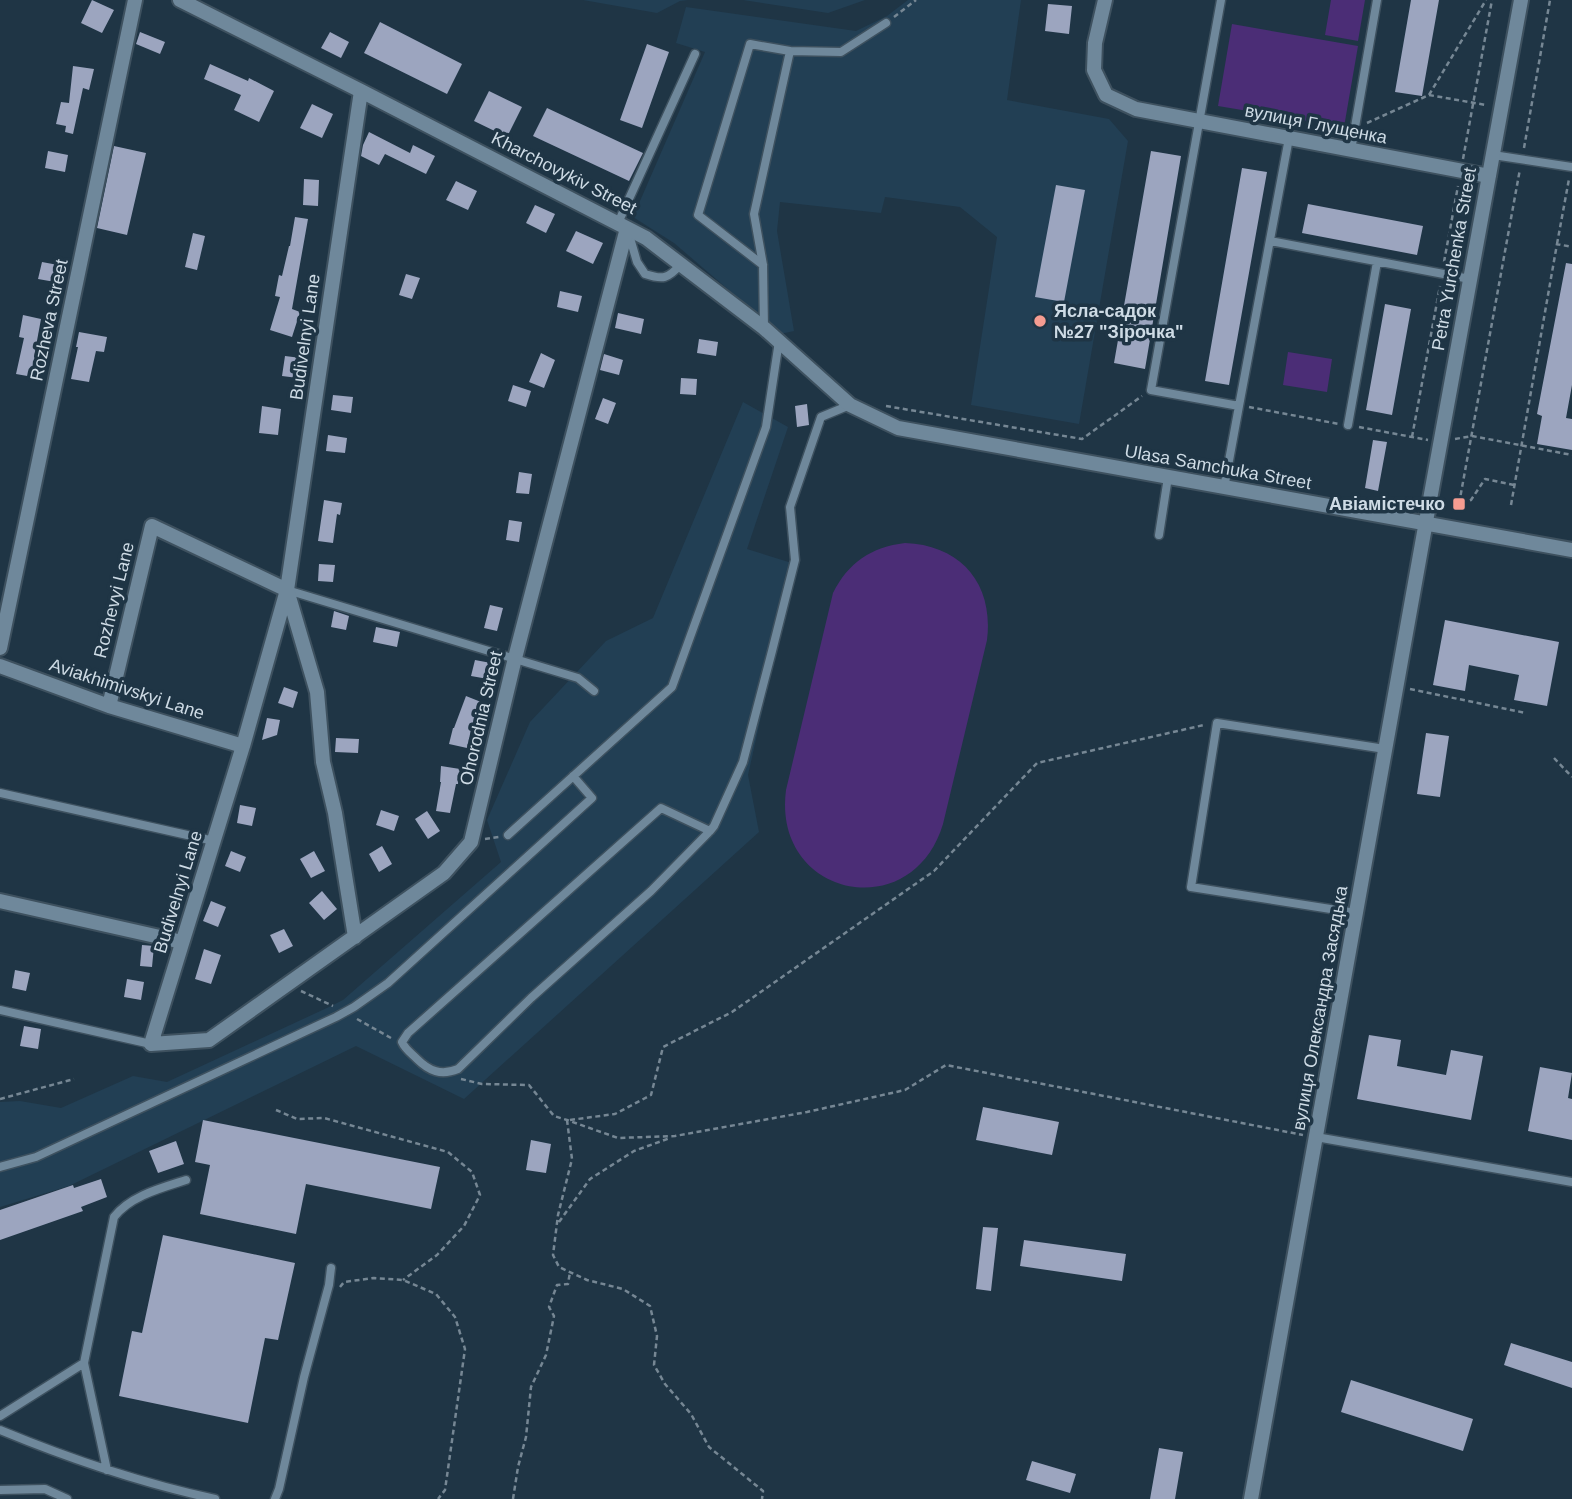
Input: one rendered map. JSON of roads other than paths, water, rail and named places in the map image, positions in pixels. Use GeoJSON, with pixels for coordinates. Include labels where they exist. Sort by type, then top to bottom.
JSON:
{"type":"FeatureCollection","features":[{"type":"Feature","properties":{"kind":"street","name":"Rozheva Street"},"geometry":{"type":"LineString","coordinates":[[0,648],[135,0]]}},
{"type":"Feature","properties":{"kind":"street","name":"Kharchovykiv Street"},"geometry":{"type":"LineString","coordinates":[[180,0],[646,237],[764,328],[850,405],[898,428]]}},
{"type":"Feature","properties":{"kind":"street","name":"вулиця Глущенка"},"geometry":{"type":"LineString","coordinates":[[1105,0],[1095,43],[1094,70],[1106,94],[1136,109],[1489,176]]}},
{"type":"Feature","properties":{"kind":"street","name":"Petra Yurchenka Street"},"geometry":{"type":"LineString","coordinates":[[1426,524],[1521,0]]}},
{"type":"Feature","properties":{"kind":"street","name":"Budivelnyi Lane"},"geometry":{"type":"LineString","coordinates":[[151,1044],[288,590],[361,91]]}},
{"type":"Feature","properties":{"kind":"street","name":"Ohorodnia Street"},"geometry":{"type":"LineString","coordinates":[[151,1044],[209,1040],[444,873],[471,842],[623,225]]}},
{"type":"Feature","properties":{"kind":"street","name":"Ulasa Samchuka Street"},"geometry":{"type":"LineString","coordinates":[[898,428],[1572,550]]}},
{"type":"Feature","properties":{"kind":"street","name":"вулиця Олександра Засядька"},"geometry":{"type":"LineString","coordinates":[[1251,1499],[1426,524]]}},
{"type":"Feature","properties":{"kind":"street","name":"Rozhevyi Lane"},"geometry":{"type":"LineString","coordinates":[[108,706],[152,526],[288,590]]}},
{"type":"Feature","properties":{"kind":"street","name":"Budivelnyi Lane"},"geometry":{"type":"LineString","coordinates":[[288,590],[317,692],[323,762],[335,813],[355,937]]}},
{"type":"Feature","properties":{"kind":"street","name":"Aviakhimivskyi Lane"},"geometry":{"type":"LineString","coordinates":[[0,666],[108,706],[243,746]]}},
{"type":"Feature","properties":{"kind":"street"},"geometry":{"type":"LineString","coordinates":[[0,901],[183,942]]}},
{"type":"Feature","properties":{"kind":"lane"},"geometry":{"type":"LineString","coordinates":[[1221,0],[1151,390],[1238,406]]}},
{"type":"Feature","properties":{"kind":"lane"},"geometry":{"type":"LineString","coordinates":[[1351,150],[1377,0]]}},
{"type":"Feature","properties":{"kind":"lane"},"geometry":{"type":"LineString","coordinates":[[763,265],[698,215],[750,44],[790,51],[841,52],[886,23]]}},
{"type":"Feature","properties":{"kind":"lane"},"geometry":{"type":"LineString","coordinates":[[764,328],[763,265],[754,214],[790,51]]}},
{"type":"Feature","properties":{"kind":"lane"},"geometry":{"type":"LineString","coordinates":[[681,264],[671,276],[658,278],[645,274],[637,262],[623,225],[695,54]]}},
{"type":"Feature","properties":{"kind":"lane"},"geometry":{"type":"LineString","coordinates":[[1224,488],[1289,138]]}},
{"type":"Feature","properties":{"kind":"lane"},"geometry":{"type":"LineString","coordinates":[[1493,155],[1572,167]]}},
{"type":"Feature","properties":{"kind":"lane"},"geometry":{"type":"LineString","coordinates":[[1270,241],[1470,279]]}},
{"type":"Feature","properties":{"kind":"lane"},"geometry":{"type":"LineString","coordinates":[[1348,425],[1377,262]]}},
{"type":"Feature","properties":{"kind":"lane"},"geometry":{"type":"LineString","coordinates":[[508,835],[673,687],[766,427],[779,341]]}},
{"type":"Feature","properties":{"kind":"lane"},"geometry":{"type":"LineString","coordinates":[[710,831],[661,808],[408,1033],[402,1042],[405,1048],[426,1068],[433,1071],[451,1072],[458,1069],[531,998],[651,891],[715,826],[743,762],[795,560],[790,508],[821,417],[850,405]]}},
{"type":"Feature","properties":{"kind":"lane"},"geometry":{"type":"LineString","coordinates":[[1159,535],[1168,477]]}},
{"type":"Feature","properties":{"kind":"lane"},"geometry":{"type":"LineString","coordinates":[[288,590],[578,678],[594,691]]}},
{"type":"Feature","properties":{"kind":"lane"},"geometry":{"type":"LineString","coordinates":[[1356,913],[1191,887],[1217,723],[1385,749]]}},
{"type":"Feature","properties":{"kind":"lane"},"geometry":{"type":"LineString","coordinates":[[0,1167],[36,1157],[354,1007],[388,983],[592,798],[573,776]]}},
{"type":"Feature","properties":{"kind":"lane"},"geometry":{"type":"LineString","coordinates":[[0,793],[214,841]]}},
{"type":"Feature","properties":{"kind":"lane"},"geometry":{"type":"LineString","coordinates":[[0,1010],[151,1044]]}},
{"type":"Feature","properties":{"kind":"lane"},"geometry":{"type":"LineString","coordinates":[[1316,1137],[1572,1182]]}},
{"type":"Feature","properties":{"kind":"lane"},"geometry":{"type":"LineString","coordinates":[[107,1470],[84,1363],[114,1217],[122,1206],[160,1188],[186,1180]]}},
{"type":"Feature","properties":{"kind":"lane"},"geometry":{"type":"LineString","coordinates":[[275,1499],[331,1268]]}},
{"type":"Feature","properties":{"kind":"lane"},"geometry":{"type":"LineString","coordinates":[[0,1416],[84,1363]]}},
{"type":"Feature","properties":{"kind":"lane"},"geometry":{"type":"LineString","coordinates":[[0,1430],[107,1470],[173,1490],[215,1499]]}},
{"type":"Feature","properties":{"kind":"lane"},"geometry":{"type":"LineString","coordinates":[[0,1490],[45,1489],[67,1499]]}},
{"type":"Feature","properties":{"kind":"place","name":"Ясла-садок №27 \"Зірочка\""},"geometry":{"type":"Point","coordinates":[1040,321]}},
{"type":"Feature","properties":{"kind":"place","name":"Авіамістечко"},"geometry":{"type":"Point","coordinates":[1459,504]}}]}
